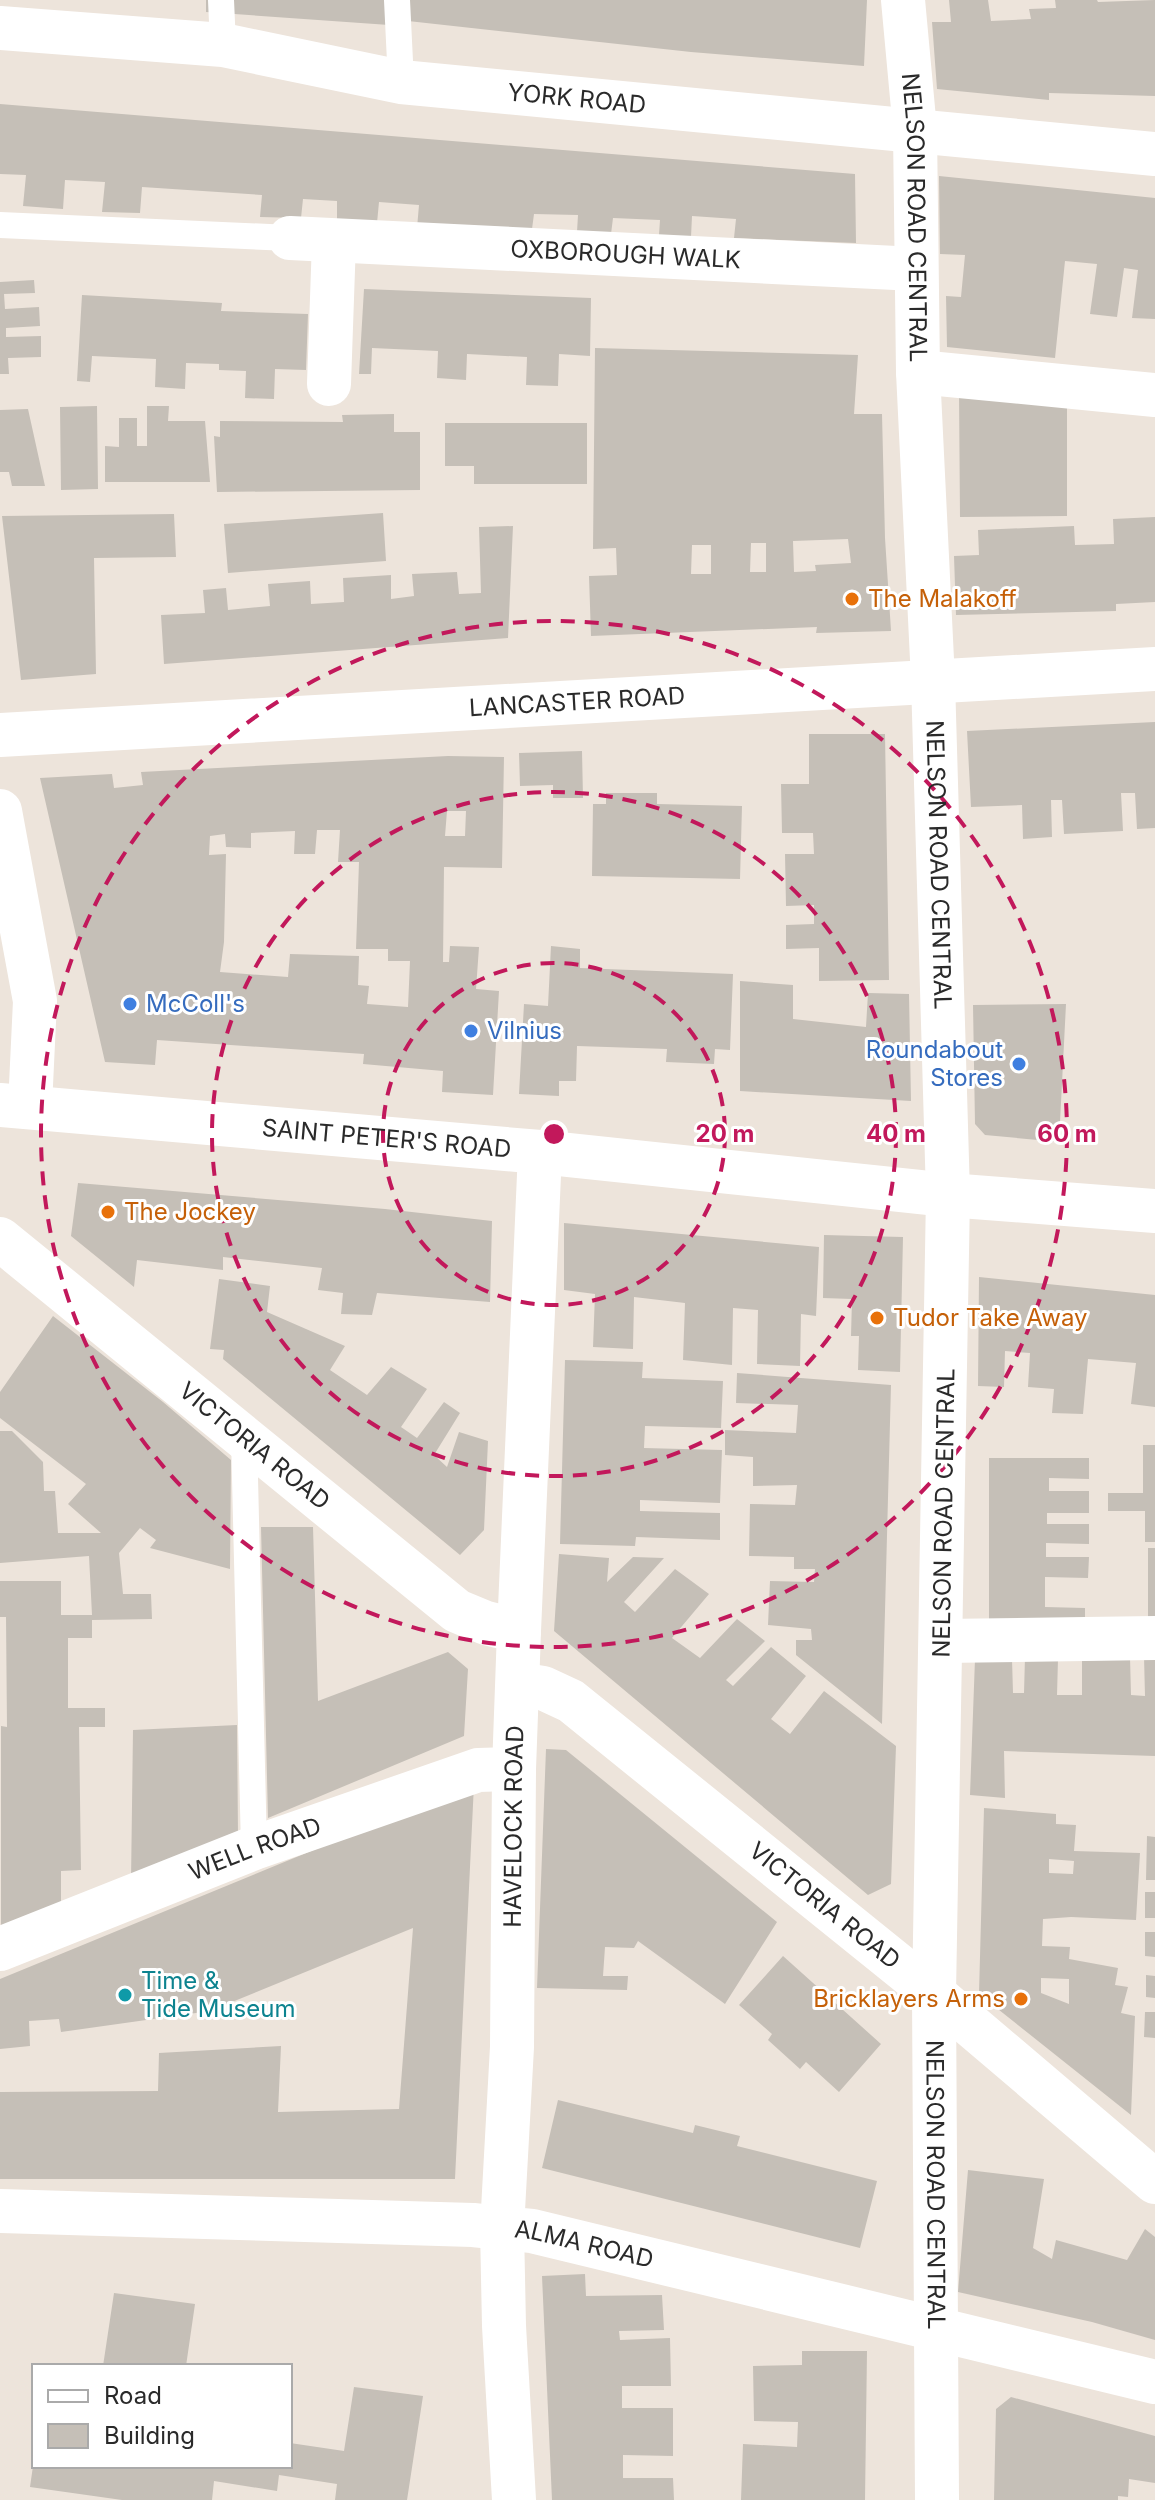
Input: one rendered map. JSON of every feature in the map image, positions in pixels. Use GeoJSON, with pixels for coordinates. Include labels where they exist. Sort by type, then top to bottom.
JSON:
{"type":"FeatureCollection","features":[{"type":"Feature","properties":{"kind":"street","name":"NELSON ROAD CENTRAL"},"geometry":{"type":"LineString","coordinates":[[903,0],[915,130],[918,372],[933,680],[948,1195],[934,1994],[937,2500]]}},
{"type":"Feature","properties":{"kind":"street","name":"YORK ROAD"},"geometry":{"type":"LineString","coordinates":[[0,28],[223,45],[401,82],[1155,154]]}},
{"type":"Feature","properties":{"kind":"street","name":"OXBOROUGH WALK"},"geometry":{"type":"LineString","coordinates":[[290,238],[916,269]]}},
{"type":"Feature","properties":{"kind":"street"},"geometry":{"type":"LineString","coordinates":[[329,384],[334,241]]}},
{"type":"Feature","properties":{"kind":"street"},"geometry":{"type":"LineString","coordinates":[[918,372],[1155,395]]}},
{"type":"Feature","properties":{"kind":"street","name":"LANCASTER ROAD"},"geometry":{"type":"LineString","coordinates":[[0,735],[1155,669]]}},
{"type":"Feature","properties":{"kind":"street"},"geometry":{"type":"LineString","coordinates":[[0,811],[35,1001],[15,1105]]}},
{"type":"Feature","properties":{"kind":"street","name":"SAINT PETER'S ROAD"},"geometry":{"type":"LineString","coordinates":[[15,1105],[540,1152],[948,1195],[1155,1211]]}},
{"type":"Feature","properties":{"kind":"street","name":"HAVELOCK ROAD"},"geometry":{"type":"LineString","coordinates":[[514,2500],[502,2228],[512,2047],[514,1769],[540,1152]]}},
{"type":"Feature","properties":{"kind":"street","name":"VICTORIA ROAD"},"geometry":{"type":"LineString","coordinates":[[0,1239],[457,1611],[486,1623],[519,1631]]}},
{"type":"Feature","properties":{"kind":"street"},"geometry":{"type":"LineString","coordinates":[[942,1641],[1155,1638]]}},
{"type":"Feature","properties":{"kind":"street","name":"VICTORIA ROAD"},"geometry":{"type":"LineString","coordinates":[[518,1684],[543,1688],[571,1701],[934,1994],[1155,2182]]}},
{"type":"Feature","properties":{"kind":"street","name":"WELL ROAD"},"geometry":{"type":"LineString","coordinates":[[0,1949],[254,1848],[478,1770],[514,1769]]}},
{"type":"Feature","properties":{"kind":"street","name":"ALMA ROAD"},"geometry":{"type":"LineString","coordinates":[[0,2211],[473,2225],[532,2231],[1155,2382]]}},
{"type":"Feature","properties":{"kind":"lane"},"geometry":{"type":"LineString","coordinates":[[221,0],[223,45]]}},
{"type":"Feature","properties":{"kind":"lane"},"geometry":{"type":"LineString","coordinates":[[397,0],[401,82]]}},
{"type":"Feature","properties":{"kind":"lane","name":"OXBOROUGH WALK"},"geometry":{"type":"LineString","coordinates":[[0,225],[290,238]]}},
{"type":"Feature","properties":{"kind":"lane"},"geometry":{"type":"LineString","coordinates":[[244,1437],[254,1848]]}},
{"type":"Feature","properties":{"kind":"building"},"geometry":{"type":"Polygon","coordinates":[[[206,0],[389,0],[389,25],[206,12],[206,0]]]}},
{"type":"Feature","properties":{"kind":"building"},"geometry":{"type":"Polygon","coordinates":[[[407,0],[867,0],[864,66],[691,52],[408,21],[407,0]]]}},
{"type":"Feature","properties":{"kind":"building"},"geometry":{"type":"Polygon","coordinates":[[[949,0],[988,0],[991,21],[1031,19],[1029,9],[1056,8],[1055,0],[1155,0],[1155,96],[1049,93],[1049,100],[937,89],[932,22],[951,22],[949,0]]]}},
{"type":"Feature","properties":{"kind":"building"},"geometry":{"type":"Polygon","coordinates":[[[0,104],[855,174],[856,243],[734,238],[736,219],[692,216],[691,237],[659,235],[660,220],[613,218],[611,234],[577,232],[578,215],[534,214],[532,229],[417,228],[419,205],[379,202],[377,223],[337,221],[337,201],[303,199],[301,218],[260,217],[262,195],[142,187],[140,213],[102,212],[105,182],[65,180],[63,209],[23,206],[26,175],[0,174],[0,104]]]}},
{"type":"Feature","properties":{"kind":"building"},"geometry":{"type":"Polygon","coordinates":[[[939,176],[1155,198],[1155,319],[1132,318],[1138,270],[1124,268],[1117,317],[1090,314],[1097,264],[1065,261],[1055,358],[947,347],[946,296],[961,297],[965,255],[940,254],[939,176]]]}},
{"type":"Feature","properties":{"kind":"building"},"geometry":{"type":"Polygon","coordinates":[[[34,280],[35,293],[4,294],[5,309],[39,307],[40,326],[6,328],[6,337],[41,336],[41,357],[8,358],[9,374],[0,374],[0,282],[34,280]]]}},
{"type":"Feature","properties":{"kind":"building"},"geometry":{"type":"Polygon","coordinates":[[[364,289],[591,298],[590,356],[559,354],[558,386],[526,385],[527,357],[467,354],[466,380],[437,378],[438,351],[372,348],[371,374],[359,374],[364,289]]]}},
{"type":"Feature","properties":{"kind":"building"},"geometry":{"type":"Polygon","coordinates":[[[82,295],[222,303],[221,311],[308,314],[306,370],[275,369],[274,399],[245,398],[246,371],[219,370],[219,364],[186,363],[185,389],[155,387],[156,359],[92,356],[90,382],[77,381],[82,295]]]}},
{"type":"Feature","properties":{"kind":"building"},"geometry":{"type":"Polygon","coordinates":[[[595,348],[858,355],[854,414],[882,414],[891,631],[816,633],[817,627],[591,636],[589,576],[617,575],[616,548],[593,549],[595,348]],[[848,539],[793,541],[794,572],[816,571],[815,565],[851,563],[848,539]],[[751,543],[750,572],[766,572],[766,543],[751,543]],[[692,545],[691,574],[711,574],[711,545],[692,545]]]}},
{"type":"Feature","properties":{"kind":"building"},"geometry":{"type":"Polygon","coordinates":[[[959,391],[1067,400],[1067,516],[960,517],[959,391]]]}},
{"type":"Feature","properties":{"kind":"building"},"geometry":{"type":"Polygon","coordinates":[[[97,406],[98,489],[61,490],[60,407],[97,406]]]}},
{"type":"Feature","properties":{"kind":"building"},"geometry":{"type":"Polygon","coordinates":[[[147,406],[169,406],[168,421],[205,421],[210,482],[105,482],[105,446],[119,447],[119,418],[137,418],[137,446],[147,446],[147,406]]]}},
{"type":"Feature","properties":{"kind":"building"},"geometry":{"type":"Polygon","coordinates":[[[28,409],[45,486],[12,486],[9,472],[0,472],[0,410],[28,409]]]}},
{"type":"Feature","properties":{"kind":"building"},"geometry":{"type":"Polygon","coordinates":[[[394,414],[394,432],[420,432],[420,490],[217,492],[214,436],[220,437],[220,421],[343,422],[342,415],[394,414]]]}},
{"type":"Feature","properties":{"kind":"building"},"geometry":{"type":"Polygon","coordinates":[[[445,423],[587,423],[587,484],[474,484],[474,466],[445,466],[445,423]]]}},
{"type":"Feature","properties":{"kind":"building"},"geometry":{"type":"Polygon","coordinates":[[[383,513],[386,561],[228,573],[224,524],[383,513]]]}},
{"type":"Feature","properties":{"kind":"building"},"geometry":{"type":"Polygon","coordinates":[[[174,514],[176,557],[94,558],[96,674],[21,680],[2,516],[174,514]]]}},
{"type":"Feature","properties":{"kind":"building"},"geometry":{"type":"Polygon","coordinates":[[[1155,517],[1155,602],[1116,604],[1116,611],[956,615],[954,556],[979,555],[978,530],[1074,526],[1075,545],[1114,544],[1113,519],[1155,517]]]}},
{"type":"Feature","properties":{"kind":"building"},"geometry":{"type":"Polygon","coordinates":[[[513,526],[508,638],[164,664],[161,615],[205,613],[203,590],[226,588],[228,610],[270,606],[268,584],[310,581],[311,604],[344,602],[343,578],[391,575],[391,599],[414,596],[412,574],[457,572],[459,594],[481,593],[479,527],[513,526]]]}},
{"type":"Feature","properties":{"kind":"building"},"geometry":{"type":"Polygon","coordinates":[[[1155,722],[1155,828],[1137,829],[1135,793],[1121,793],[1123,831],[1064,834],[1062,800],[1051,800],[1052,837],[1023,839],[1022,805],[971,807],[967,731],[1155,722]]]}},
{"type":"Feature","properties":{"kind":"building"},"geometry":{"type":"Polygon","coordinates":[[[809,734],[885,734],[889,980],[819,981],[819,948],[786,949],[786,925],[814,924],[814,905],[786,906],[785,854],[814,854],[813,833],[782,833],[781,784],[809,784],[809,734]]]}},
{"type":"Feature","properties":{"kind":"building"},"geometry":{"type":"Polygon","coordinates":[[[582,751],[583,798],[553,798],[553,785],[520,786],[519,753],[582,751]]]}},
{"type":"Feature","properties":{"kind":"building"},"geometry":{"type":"Polygon","coordinates":[[[448,756],[504,757],[502,868],[444,867],[443,962],[449,962],[450,946],[479,947],[476,989],[499,991],[493,1095],[442,1092],[443,1071],[363,1064],[364,1054],[157,1040],[155,1065],[105,1062],[40,778],[112,774],[114,788],[143,785],[141,772],[448,756]],[[447,811],[445,836],[465,836],[466,811],[447,811]],[[317,830],[315,854],[294,854],[295,831],[251,833],[251,848],[226,847],[225,834],[210,836],[209,855],[226,854],[224,942],[220,972],[288,977],[290,954],[359,956],[358,985],[369,986],[367,1004],[408,1007],[410,961],[388,961],[388,949],[356,949],[359,862],[338,862],[340,830],[317,830]]]}},
{"type":"Feature","properties":{"kind":"building"},"geometry":{"type":"Polygon","coordinates":[[[606,793],[657,793],[657,804],[742,806],[740,879],[592,876],[593,804],[606,804],[606,793]]]}},
{"type":"Feature","properties":{"kind":"building"},"geometry":{"type":"Polygon","coordinates":[[[551,946],[580,949],[580,968],[733,974],[730,1050],[715,1049],[714,1064],[666,1062],[667,1049],[577,1046],[576,1081],[559,1081],[559,1096],[519,1094],[524,1004],[548,1006],[551,946]]]}},
{"type":"Feature","properties":{"kind":"building"},"geometry":{"type":"Polygon","coordinates":[[[740,981],[793,985],[793,1019],[866,1027],[868,993],[909,994],[911,1101],[740,1091],[740,981]]]}},
{"type":"Feature","properties":{"kind":"building","name":"Roundabout Stores"},"geometry":{"type":"Polygon","coordinates":[[[1066,1004],[1059,1142],[985,1135],[975,1124],[973,1005],[1066,1004]]]}},
{"type":"Feature","properties":{"kind":"building"},"geometry":{"type":"Polygon","coordinates":[[[78,1183],[492,1221],[490,1302],[377,1293],[372,1315],[341,1314],[343,1293],[318,1290],[322,1268],[223,1257],[223,1270],[137,1260],[134,1287],[71,1236],[78,1183]]]}},
{"type":"Feature","properties":{"kind":"building"},"geometry":{"type":"Polygon","coordinates":[[[564,1223],[819,1247],[816,1316],[801,1314],[800,1366],[757,1364],[758,1310],[733,1308],[732,1365],[683,1360],[685,1303],[634,1297],[633,1349],[593,1347],[595,1294],[564,1290],[564,1223]]]}},
{"type":"Feature","properties":{"kind":"building","name":"Tudor Take Away"},"geometry":{"type":"Polygon","coordinates":[[[824,1235],[903,1237],[900,1372],[858,1370],[859,1336],[851,1336],[852,1299],[823,1298],[824,1235]]]}},
{"type":"Feature","properties":{"kind":"building"},"geometry":{"type":"Polygon","coordinates":[[[979,1277],[1155,1295],[1155,1407],[1131,1404],[1136,1363],[1088,1359],[1083,1414],[1052,1413],[1054,1389],[1028,1387],[1030,1353],[1005,1351],[1004,1387],[978,1386],[979,1277]]]}},
{"type":"Feature","properties":{"kind":"building"},"geometry":{"type":"Polygon","coordinates":[[[219,1279],[270,1286],[267,1312],[345,1346],[330,1370],[367,1395],[391,1367],[427,1389],[401,1427],[417,1438],[444,1402],[460,1413],[434,1455],[447,1467],[459,1432],[488,1441],[484,1530],[460,1555],[223,1359],[224,1350],[210,1349],[219,1279]]]}},
{"type":"Feature","properties":{"kind":"building"},"geometry":{"type":"Polygon","coordinates":[[[53,1316],[231,1460],[230,1569],[150,1548],[156,1540],[140,1528],[119,1553],[123,1594],[151,1594],[152,1619],[92,1620],[92,1638],[68,1638],[68,1708],[105,1708],[105,1727],[79,1727],[81,1870],[61,1871],[61,1907],[1,1928],[1,1726],[7,1727],[6,1617],[0,1617],[0,1581],[61,1581],[61,1615],[92,1615],[89,1556],[0,1563],[0,1431],[12,1431],[43,1462],[44,1491],[55,1491],[58,1533],[101,1533],[68,1504],[86,1484],[0,1418],[0,1392],[53,1316]]]}},
{"type":"Feature","properties":{"kind":"building"},"geometry":{"type":"Polygon","coordinates":[[[565,1360],[643,1362],[642,1378],[723,1381],[721,1428],[645,1426],[644,1448],[722,1450],[720,1503],[640,1500],[640,1511],[720,1513],[720,1540],[636,1537],[635,1546],[560,1544],[565,1360]]]}},
{"type":"Feature","properties":{"kind":"building"},"geometry":{"type":"Polygon","coordinates":[[[737,1373],[891,1385],[882,1724],[796,1655],[796,1640],[812,1640],[811,1629],[768,1625],[770,1581],[814,1582],[815,1569],[794,1569],[794,1557],[749,1556],[750,1504],[795,1505],[797,1485],[753,1486],[753,1457],[725,1455],[725,1430],[796,1433],[798,1405],[736,1403],[737,1373]]]}},
{"type":"Feature","properties":{"kind":"building"},"geometry":{"type":"Polygon","coordinates":[[[1143,1445],[1155,1445],[1155,1542],[1145,1542],[1145,1511],[1108,1511],[1108,1493],[1143,1493],[1143,1445]]]}},
{"type":"Feature","properties":{"kind":"building"},"geometry":{"type":"Polygon","coordinates":[[[989,1458],[1089,1458],[1089,1479],[1049,1478],[1049,1491],[1089,1491],[1089,1513],[1047,1513],[1047,1524],[1089,1524],[1089,1544],[1046,1543],[1046,1557],[1089,1557],[1088,1578],[1045,1577],[1045,1607],[1085,1608],[1085,1623],[989,1623],[989,1458]]]}},
{"type":"Feature","properties":{"kind":"building"},"geometry":{"type":"Polygon","coordinates":[[[261,1527],[313,1527],[318,1701],[448,1652],[468,1669],[464,1736],[268,1818],[261,1527]]]}},
{"type":"Feature","properties":{"kind":"building"},"geometry":{"type":"Polygon","coordinates":[[[1148,1548],[1155,1548],[1155,1622],[1148,1622],[1148,1548]]]}},
{"type":"Feature","properties":{"kind":"building"},"geometry":{"type":"Polygon","coordinates":[[[559,1554],[609,1558],[607,1582],[633,1557],[664,1558],[624,1602],[635,1612],[675,1569],[709,1594],[672,1638],[700,1658],[737,1619],[765,1641],[726,1680],[733,1686],[771,1647],[806,1676],[771,1719],[790,1734],[824,1691],[896,1746],[891,1884],[868,1895],[554,1631],[559,1554]]]}},
{"type":"Feature","properties":{"kind":"building"},"geometry":{"type":"Polygon","coordinates":[[[1082,1656],[1130,1657],[1131,1695],[1145,1696],[1144,1656],[1155,1656],[1155,1756],[1004,1751],[1005,1798],[970,1795],[975,1659],[1012,1659],[1013,1693],[1024,1693],[1025,1657],[1058,1659],[1057,1695],[1082,1695],[1082,1656]]]}},
{"type":"Feature","properties":{"kind":"building"},"geometry":{"type":"Polygon","coordinates":[[[237,1725],[238,1835],[131,1882],[133,1730],[237,1725]]]}},
{"type":"Feature","properties":{"kind":"building"},"geometry":{"type":"Polygon","coordinates":[[[546,1749],[566,1750],[777,1922],[725,2004],[638,1941],[634,1948],[605,1947],[603,1976],[628,1976],[627,1990],[537,1988],[546,1749]]]}},
{"type":"Feature","properties":{"kind":"building","name":"Time & Tide Museum"},"geometry":{"type":"Polygon","coordinates":[[[474,1784],[455,2179],[0,2179],[0,2092],[158,2091],[159,2053],[281,2046],[278,2112],[399,2109],[413,1928],[210,2011],[61,2032],[59,2019],[29,2021],[30,2046],[0,2049],[0,1979],[474,1784]]]}},
{"type":"Feature","properties":{"kind":"building"},"geometry":{"type":"Polygon","coordinates":[[[984,1808],[1056,1814],[1056,1824],[1076,1825],[1074,1851],[1140,1853],[1136,1920],[1043,1919],[1042,1946],[1070,1947],[1069,1959],[1118,1968],[1115,1985],[1128,1987],[1121,2013],[1135,2016],[1131,2115],[979,1994],[984,1808]],[[1049,1859],[1049,1873],[1073,1874],[1074,1861],[1049,1859]],[[1041,1978],[1041,1993],[1069,2004],[1069,1979],[1041,1978]]]}},
{"type":"Feature","properties":{"kind":"building"},"geometry":{"type":"Polygon","coordinates":[[[1147,1836],[1155,1837],[1155,1880],[1146,1880],[1147,1836]]]}},
{"type":"Feature","properties":{"kind":"building"},"geometry":{"type":"Polygon","coordinates":[[[1145,1892],[1155,1892],[1155,1918],[1145,1918],[1145,1892]]]}},
{"type":"Feature","properties":{"kind":"building"},"geometry":{"type":"Polygon","coordinates":[[[1145,1932],[1155,1932],[1155,1957],[1145,1956],[1145,1932]]]}},
{"type":"Feature","properties":{"kind":"building"},"geometry":{"type":"Polygon","coordinates":[[[783,1956],[881,2044],[839,2092],[806,2062],[800,2069],[768,2040],[772,2034],[739,2005],[783,1956]]]}},
{"type":"Feature","properties":{"kind":"building"},"geometry":{"type":"Polygon","coordinates":[[[1146,1975],[1155,1976],[1155,1998],[1146,1997],[1146,1975]]]}},
{"type":"Feature","properties":{"kind":"building"},"geometry":{"type":"Polygon","coordinates":[[[1145,2012],[1155,2012],[1155,2038],[1144,2037],[1145,2012]]]}},
{"type":"Feature","properties":{"kind":"building"},"geometry":{"type":"Polygon","coordinates":[[[558,2100],[693,2133],[695,2125],[740,2136],[737,2146],[877,2181],[860,2248],[542,2168],[558,2100]]]}},
{"type":"Feature","properties":{"kind":"building"},"geometry":{"type":"Polygon","coordinates":[[[968,2170],[1044,2179],[1033,2248],[1052,2259],[1056,2240],[1127,2260],[1145,2229],[1155,2237],[1155,2340],[1092,2322],[958,2292],[968,2170]]]}},
{"type":"Feature","properties":{"kind":"building"},"geometry":{"type":"Polygon","coordinates":[[[585,2274],[586,2296],[662,2295],[664,2330],[619,2331],[620,2340],[670,2338],[671,2386],[622,2386],[622,2408],[673,2408],[673,2456],[623,2455],[623,2478],[673,2478],[674,2500],[552,2500],[542,2276],[585,2274]]]}},
{"type":"Feature","properties":{"kind":"building"},"geometry":{"type":"Polygon","coordinates":[[[114,2293],[195,2304],[186,2364],[103,2364],[114,2293]]]}},
{"type":"Feature","properties":{"kind":"building"},"geometry":{"type":"Polygon","coordinates":[[[802,2351],[867,2351],[865,2500],[741,2500],[743,2444],[797,2447],[798,2422],[754,2421],[753,2366],[802,2365],[802,2351]]]}},
{"type":"Feature","properties":{"kind":"building"},"geometry":{"type":"Polygon","coordinates":[[[354,2387],[423,2396],[407,2500],[335,2500],[337,2484],[279,2475],[277,2491],[214,2481],[212,2500],[122,2500],[30,2487],[33,2468],[292,2468],[292,2443],[344,2451],[354,2387]]]}},
{"type":"Feature","properties":{"kind":"building"},"geometry":{"type":"Polygon","coordinates":[[[1011,2397],[1155,2436],[1155,2483],[1129,2479],[1128,2497],[1118,2496],[1118,2500],[994,2500],[996,2409],[1011,2397]]]}},
{"type":"Feature","properties":{"kind":"place","name":"The Malakoff"},"geometry":{"type":"Point","coordinates":[852,599]}},
{"type":"Feature","properties":{"kind":"place","name":"McColl's"},"geometry":{"type":"Point","coordinates":[130,1004]}},
{"type":"Feature","properties":{"kind":"place","name":"Vilnius"},"geometry":{"type":"Point","coordinates":[471,1031]}},
{"type":"Feature","properties":{"kind":"place","name":"Roundabout Stores"},"geometry":{"type":"Point","coordinates":[1019,1064]}},
{"type":"Feature","properties":{"kind":"place","name":"The Jockey"},"geometry":{"type":"Point","coordinates":[108,1212]}},
{"type":"Feature","properties":{"kind":"place","name":"Tudor Take Away"},"geometry":{"type":"Point","coordinates":[877,1318]}},
{"type":"Feature","properties":{"kind":"place","name":"Time & Tide Museum"},"geometry":{"type":"Point","coordinates":[125,1995]}},
{"type":"Feature","properties":{"kind":"place","name":"Bricklayers Arms"},"geometry":{"type":"Point","coordinates":[1021,1999]}}]}
